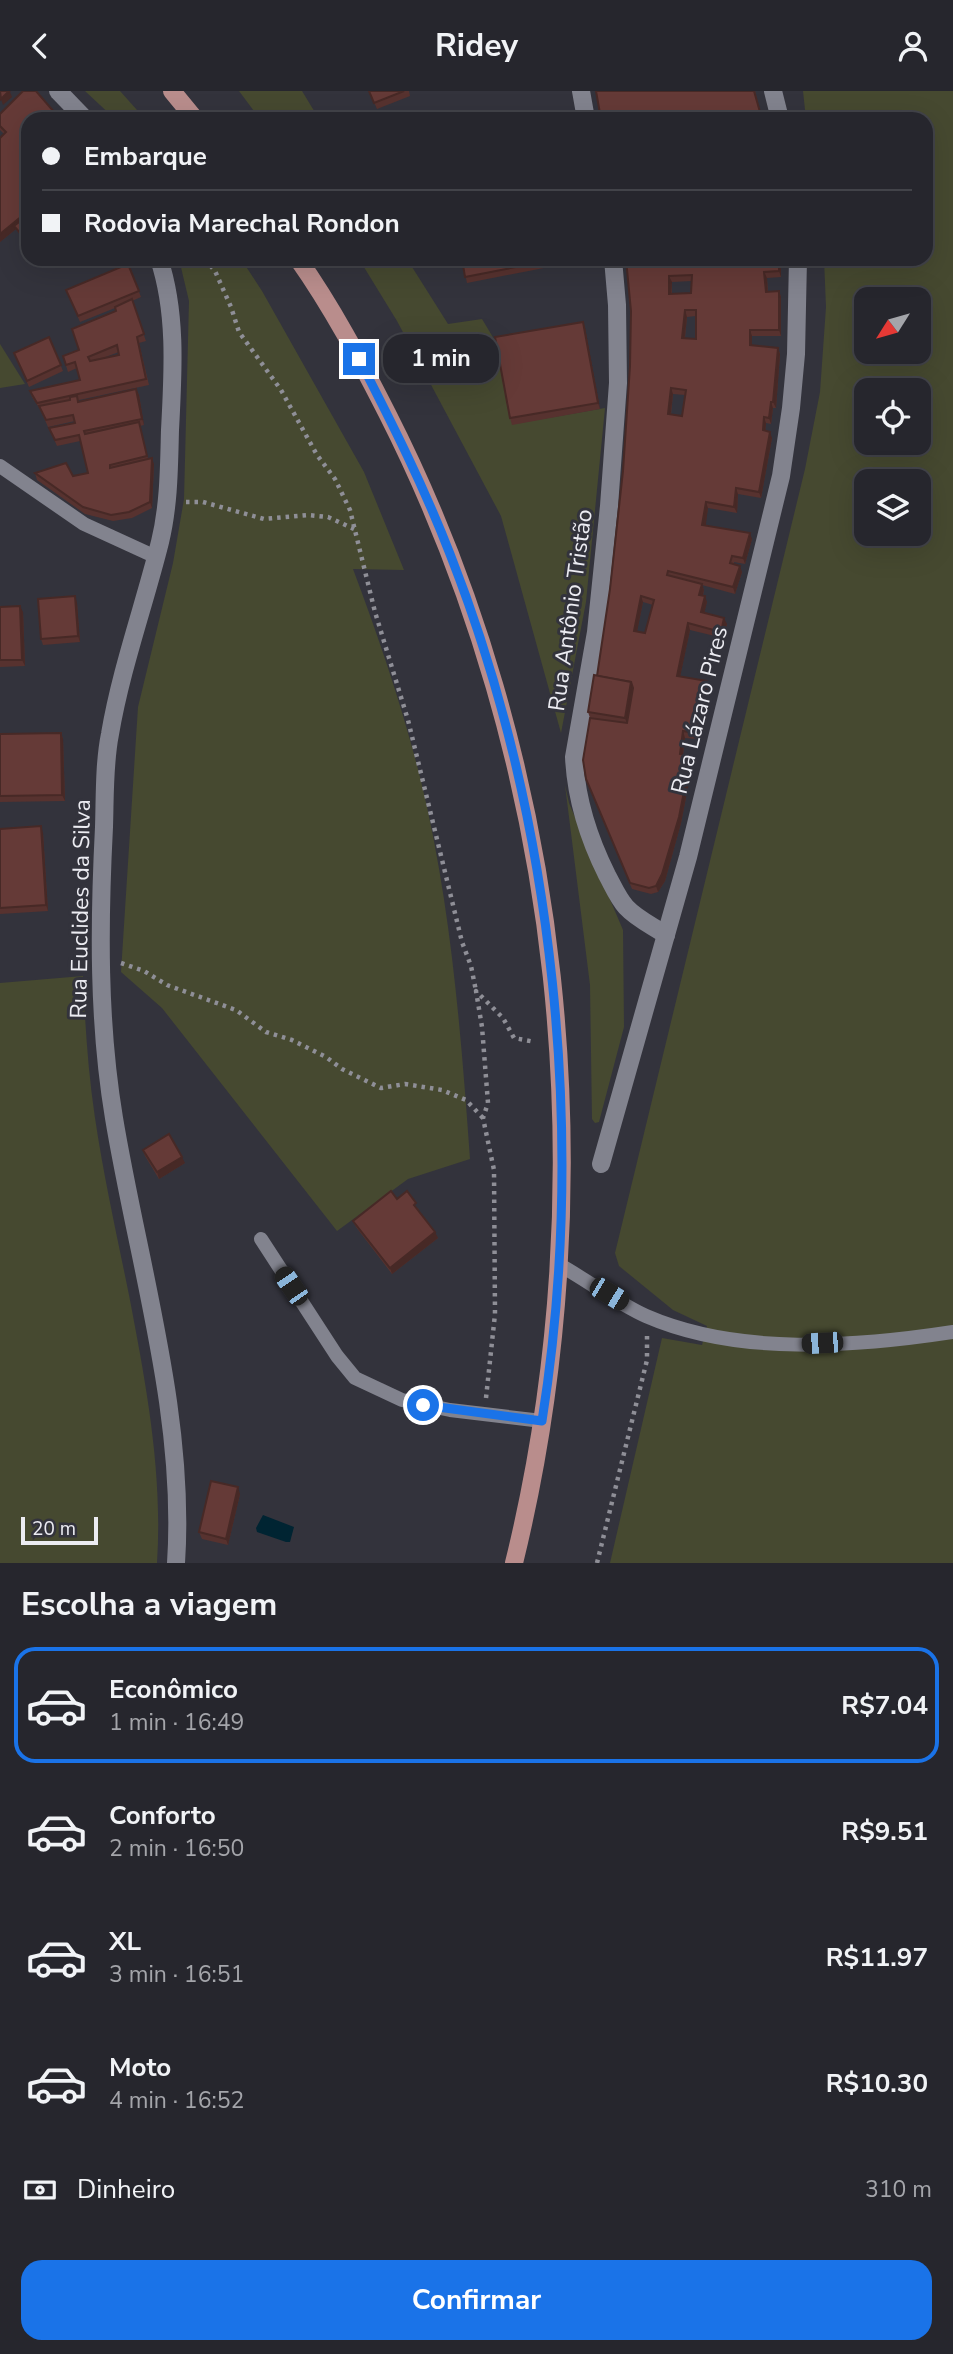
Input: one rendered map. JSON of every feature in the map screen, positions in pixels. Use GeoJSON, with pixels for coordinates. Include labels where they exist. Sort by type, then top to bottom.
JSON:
{"type":"FeatureCollection","features":[{"type":"Feature","properties":{"kind":"main road"},"geometry":{"type":"LineString","coordinates":[[172,91],[189,112]]}},
{"type":"Feature","properties":{"kind":"main road"},"geometry":{"type":"LineString","coordinates":[[302,266],[359,359],[408,455],[450,554],[486,656],[515,759],[537,865],[551,972],[561,1130],[557,1308],[529,1503],[514,1563]]}},
{"type":"Feature","properties":{"kind":"street"},"geometry":{"type":"LineString","coordinates":[[58,91],[79,112]]}},
{"type":"Feature","properties":{"kind":"street"},"geometry":{"type":"LineString","coordinates":[[580,91],[584,112]]}},
{"type":"Feature","properties":{"kind":"street"},"geometry":{"type":"LineString","coordinates":[[773,91],[778,112]]}},
{"type":"Feature","properties":{"kind":"street","name":"Rua Euclides da Silva"},"geometry":{"type":"LineString","coordinates":[[161,266],[168,286],[171,318],[172,391],[166,501],[156,557],[117,698],[109,739],[101,949],[104,1038],[113,1116],[168,1404],[176,1478],[176,1563]]}},
{"type":"Feature","properties":{"kind":"street","name":"Rua Antônio Tristão"},"geometry":{"type":"LineString","coordinates":[[613,266],[619,344],[609,506],[596,632],[574,757],[575,775],[577,793],[591,839],[617,894],[633,914],[666,935]]}},
{"type":"Feature","properties":{"kind":"street","name":"Rua Lázaro Pires"},"geometry":{"type":"LineString","coordinates":[[601,1164],[688,857],[781,476],[796,353],[799,266]]}},
{"type":"Feature","properties":{"kind":"lane"},"geometry":{"type":"LineString","coordinates":[[0,465],[84,524],[156,557]]}},
{"type":"Feature","properties":{"kind":"lane"},"geometry":{"type":"LineString","coordinates":[[261,1240],[337,1356],[355,1378],[373,1389],[402,1400],[542,1421]]}},
{"type":"Feature","properties":{"kind":"lane"},"geometry":{"type":"LineString","coordinates":[[558,1264],[644,1315],[677,1328],[722,1339],[799,1344],[867,1342],[953,1332]]}},
{"type":"Feature","properties":{"kind":"path"},"geometry":{"type":"LineString","coordinates":[[211,266],[231,307],[239,332],[274,379],[317,455],[335,479],[350,510],[374,612],[408,720],[462,941],[471,966],[482,1027],[488,1103],[483,1118],[494,1170],[495,1301],[484,1414]]}},
{"type":"Feature","properties":{"kind":"path"},"geometry":{"type":"LineString","coordinates":[[166,501],[202,502],[264,519],[308,515],[328,517],[354,530]]}},
{"type":"Feature","properties":{"kind":"path"},"geometry":{"type":"LineString","coordinates":[[101,949],[111,951],[121,964],[144,971],[167,985],[236,1010],[265,1032],[292,1040],[382,1089],[405,1084],[442,1090],[466,1100],[483,1118]]}},
{"type":"Feature","properties":{"kind":"path"},"geometry":{"type":"LineString","coordinates":[[476,991],[503,1018],[514,1038],[556,1047]]}},
{"type":"Feature","properties":{"kind":"path"},"geometry":{"type":"LineString","coordinates":[[597,1563],[647,1360],[644,1315]]}},
{"type":"Feature","properties":{"kind":"green space"},"geometry":{"type":"Polygon","coordinates":[[[85,91],[120,91],[139,112],[108,112],[85,91]]]}},
{"type":"Feature","properties":{"kind":"green space"},"geometry":{"type":"Polygon","coordinates":[[[239,91],[302,91],[315,112],[255,112],[239,91]]]}},
{"type":"Feature","properties":{"kind":"green space"},"geometry":{"type":"Polygon","coordinates":[[[803,91],[953,91],[953,1563],[610,1563],[662,1338],[702,1345],[707,1326],[673,1310],[619,1266],[615,1253],[805,469],[820,392],[826,307],[824,266],[933,266],[933,112],[805,112],[803,91]]]}},
{"type":"Feature","properties":{"kind":"green space"},"geometry":{"type":"Polygon","coordinates":[[[181,266],[246,266],[364,472],[404,570],[353,569],[398,700],[431,828],[453,969],[470,1159],[408,1179],[337,1231],[162,1008],[121,972],[138,707],[173,563],[184,499],[189,301],[181,266]]]}},
{"type":"Feature","properties":{"kind":"green space"},"geometry":{"type":"Polygon","coordinates":[[[363,266],[411,266],[448,324],[482,319],[497,344],[513,424],[605,408],[586,602],[561,733],[501,516],[397,321],[363,266]]]}},
{"type":"Feature","properties":{"kind":"green space"},"geometry":{"type":"Polygon","coordinates":[[[0,344],[25,384],[0,388],[0,344]]]}},
{"type":"Feature","properties":{"kind":"green space"},"geometry":{"type":"Polygon","coordinates":[[[565,785],[569,803],[623,930],[624,1027],[599,1122],[595,1123],[592,1119],[590,985],[565,785]]]}},
{"type":"Feature","properties":{"kind":"green space"},"geometry":{"type":"Polygon","coordinates":[[[83,976],[95,1118],[152,1428],[158,1495],[157,1563],[0,1563],[0,983],[83,976]]]}},
{"type":"Feature","properties":{"kind":"water"},"geometry":{"type":"Polygon","coordinates":[[[263,1515],[294,1527],[290,1542],[257,1532],[256,1528],[263,1515]]]}},
{"type":"Feature","properties":{"kind":"building"},"geometry":{"type":"Polygon","coordinates":[[[0,91],[9,91],[1,99],[0,91]]]}},
{"type":"Feature","properties":{"kind":"building"},"geometry":{"type":"Polygon","coordinates":[[[23,91],[36,91],[54,112],[21,112],[21,217],[0,234],[0,138],[6,132],[0,126],[0,114],[23,91]]]}},
{"type":"Feature","properties":{"kind":"building"},"geometry":{"type":"Polygon","coordinates":[[[369,91],[404,91],[374,103],[369,91]]]}},
{"type":"Feature","properties":{"kind":"building"},"geometry":{"type":"Polygon","coordinates":[[[596,91],[754,91],[760,112],[659,112],[600,112],[596,91]]]}},
{"type":"Feature","properties":{"kind":"building"},"geometry":{"type":"Polygon","coordinates":[[[21,220],[21,234],[14,226],[21,220]]]}},
{"type":"Feature","properties":{"kind":"building"},"geometry":{"type":"Polygon","coordinates":[[[129,266],[139,291],[78,316],[66,290],[129,266]]]}},
{"type":"Feature","properties":{"kind":"building"},"geometry":{"type":"Polygon","coordinates":[[[463,266],[521,266],[465,277],[463,266]]]}},
{"type":"Feature","properties":{"kind":"building"},"geometry":{"type":"Polygon","coordinates":[[[627,266],[779,266],[779,271],[764,272],[766,292],[779,291],[779,330],[750,330],[750,345],[778,348],[773,402],[769,418],[764,417],[763,430],[770,432],[759,492],[736,488],[734,507],[706,502],[702,525],[750,533],[743,558],[732,556],[730,563],[740,566],[733,587],[668,571],[667,575],[702,584],[699,595],[705,596],[701,612],[724,618],[721,632],[688,623],[677,676],[707,681],[695,733],[683,731],[680,754],[691,756],[679,817],[662,874],[656,886],[649,888],[630,883],[586,779],[583,760],[590,718],[627,723],[633,688],[631,682],[597,676],[623,471],[631,311],[627,266]],[[692,275],[669,276],[669,294],[691,293],[692,275]],[[685,310],[682,338],[696,339],[696,310],[685,310]],[[671,388],[668,414],[682,416],[686,390],[671,388]],[[641,596],[634,631],[645,633],[654,600],[641,596]]]}},
{"type":"Feature","properties":{"kind":"building"},"geometry":{"type":"Polygon","coordinates":[[[132,299],[144,334],[137,337],[146,379],[37,403],[30,391],[80,380],[75,362],[66,365],[63,356],[79,350],[72,329],[116,311],[115,307],[132,299]],[[117,345],[88,357],[90,361],[119,355],[117,345]]]}},
{"type":"Feature","properties":{"kind":"building"},"geometry":{"type":"Polygon","coordinates":[[[583,322],[598,403],[510,418],[495,337],[583,322]]]}},
{"type":"Feature","properties":{"kind":"building"},"geometry":{"type":"Polygon","coordinates":[[[49,337],[61,365],[27,381],[14,353],[49,337]]]}},
{"type":"Feature","properties":{"kind":"building"},"geometry":{"type":"Polygon","coordinates":[[[136,389],[142,419],[84,431],[85,434],[139,422],[147,456],[110,465],[110,468],[152,458],[150,502],[129,512],[111,515],[83,507],[35,473],[66,463],[73,476],[88,473],[79,435],[55,440],[49,428],[75,423],[73,415],[46,420],[39,406],[70,400],[70,397],[77,396],[78,402],[136,389]]]}},
{"type":"Feature","properties":{"kind":"building"},"geometry":{"type":"Polygon","coordinates":[[[75,596],[78,636],[41,639],[38,599],[75,596]]]}},
{"type":"Feature","properties":{"kind":"building"},"geometry":{"type":"Polygon","coordinates":[[[20,606],[22,660],[0,660],[0,607],[20,606]]]}},
{"type":"Feature","properties":{"kind":"building"},"geometry":{"type":"Polygon","coordinates":[[[594,675],[631,682],[625,718],[588,712],[594,675]]]}},
{"type":"Feature","properties":{"kind":"building"},"geometry":{"type":"Polygon","coordinates":[[[61,733],[62,795],[0,796],[0,734],[61,733]]]}},
{"type":"Feature","properties":{"kind":"building"},"geometry":{"type":"Polygon","coordinates":[[[41,826],[46,905],[0,908],[0,829],[41,826]]]}},
{"type":"Feature","properties":{"kind":"building"},"geometry":{"type":"Polygon","coordinates":[[[169,1134],[182,1157],[157,1172],[143,1150],[169,1134]]]}},
{"type":"Feature","properties":{"kind":"building"},"geometry":{"type":"Polygon","coordinates":[[[391,1191],[397,1199],[407,1191],[416,1203],[414,1205],[435,1232],[390,1268],[353,1221],[391,1191]]]}},
{"type":"Feature","properties":{"kind":"building"},"geometry":{"type":"Polygon","coordinates":[[[211,1481],[238,1487],[226,1539],[199,1532],[211,1481]]]}},
{"type":"Feature","properties":{"kind":"route"},"geometry":{"type":"LineString","coordinates":[[359,359],[408,455],[450,554],[486,656],[515,759],[537,865],[551,972],[556,1047],[561,1130],[557,1308],[542,1421],[423,1405]]}}]}
